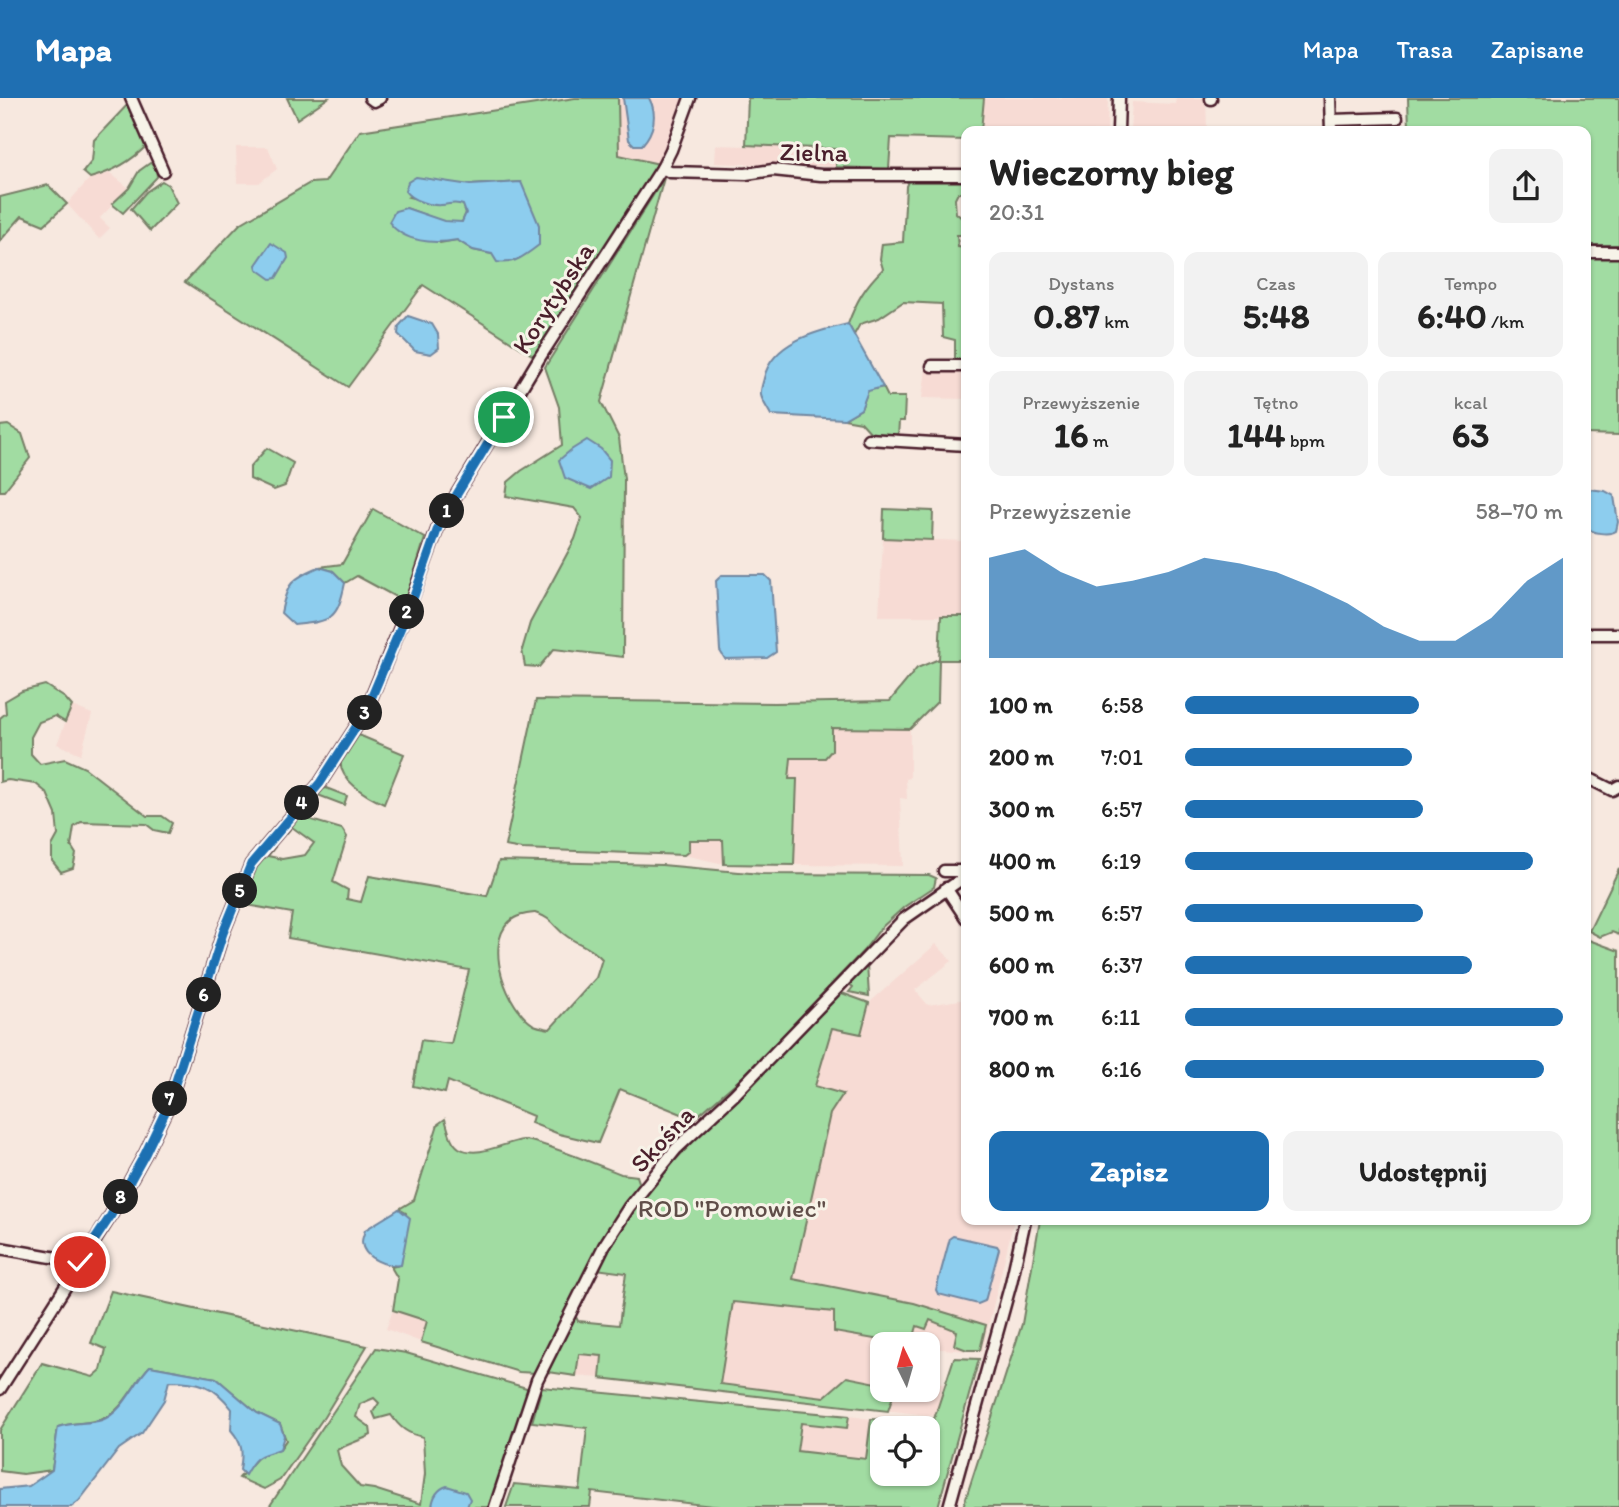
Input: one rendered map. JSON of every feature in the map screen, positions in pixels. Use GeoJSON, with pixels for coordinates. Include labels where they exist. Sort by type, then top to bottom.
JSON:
{"type":"FeatureCollection","features":[{"type":"Feature","properties":{"kind":"street"},"geometry":{"type":"LineString","coordinates":[[131,98],[163,171]]}},
{"type":"Feature","properties":{"kind":"street","name":"Korytybska"},"geometry":{"type":"LineString","coordinates":[[0,1389],[110,1217],[168,1106],[223,933],[251,864],[320,783],[365,713],[414,596],[440,522],[540,358],[662,168],[690,98]]}},
{"type":"Feature","properties":{"kind":"street"},"geometry":{"type":"LineString","coordinates":[[1118,126],[1119,98]]}},
{"type":"Feature","properties":{"kind":"street"},"geometry":{"type":"LineString","coordinates":[[1330,98],[1331,126],[1396,118]]}},
{"type":"Feature","properties":{"kind":"street","name":"Zielna"},"geometry":{"type":"LineString","coordinates":[[662,168],[670,172],[746,174],[774,170],[821,175],[961,175]]}},
{"type":"Feature","properties":{"kind":"street"},"geometry":{"type":"LineString","coordinates":[[1591,252],[1619,252]]}},
{"type":"Feature","properties":{"kind":"street"},"geometry":{"type":"LineString","coordinates":[[932,366],[961,366]]}},
{"type":"Feature","properties":{"kind":"street"},"geometry":{"type":"LineString","coordinates":[[869,439],[961,445]]}},
{"type":"Feature","properties":{"kind":"street"},"geometry":{"type":"LineString","coordinates":[[1591,634],[1619,634]]}},
{"type":"Feature","properties":{"kind":"street"},"geometry":{"type":"LineString","coordinates":[[1591,780],[1612,790],[1619,786]]}},
{"type":"Feature","properties":{"kind":"street","name":"Skośna"},"geometry":{"type":"LineString","coordinates":[[944,871],[961,872]]}},
{"type":"Feature","properties":{"kind":"street","name":"Skośna"},"geometry":{"type":"LineString","coordinates":[[495,1507],[537,1380],[604,1245],[629,1207],[676,1149],[734,1095],[904,919],[961,878]]}},
{"type":"Feature","properties":{"kind":"street"},"geometry":{"type":"LineString","coordinates":[[946,888],[961,910]]}},
{"type":"Feature","properties":{"kind":"street"},"geometry":{"type":"LineString","coordinates":[[949,1507],[1011,1283],[1024,1225]]}},
{"type":"Feature","properties":{"kind":"street"},"geometry":{"type":"LineString","coordinates":[[0,1248],[80,1262]]}},
{"type":"Feature","properties":{"kind":"shaded area"},"geometry":{"type":"Polygon","coordinates":[[[618,98],[682,98],[659,164],[619,155],[618,98]]]}},
{"type":"Feature","properties":{"kind":"shaded area"},"geometry":{"type":"Polygon","coordinates":[[[984,98],[1108,98],[1107,126],[981,126],[984,98]]]}},
{"type":"Feature","properties":{"kind":"shaded area"},"geometry":{"type":"Polygon","coordinates":[[[1176,98],[1206,98],[1207,126],[1130,126],[1132,102],[1175,104],[1176,98]]]}},
{"type":"Feature","properties":{"kind":"shaded area"},"geometry":{"type":"Polygon","coordinates":[[[716,145],[837,149],[836,167],[715,163],[716,145]]]}},
{"type":"Feature","properties":{"kind":"shaded area"},"geometry":{"type":"Polygon","coordinates":[[[236,147],[268,147],[277,169],[259,183],[237,183],[236,147]]]}},
{"type":"Feature","properties":{"kind":"shaded area"},"geometry":{"type":"Polygon","coordinates":[[[110,173],[129,188],[100,218],[110,228],[99,239],[67,204],[90,178],[110,173]]]}},
{"type":"Feature","properties":{"kind":"shaded area"},"geometry":{"type":"Polygon","coordinates":[[[926,369],[961,369],[961,399],[922,398],[926,369]]]}},
{"type":"Feature","properties":{"kind":"shaded area"},"geometry":{"type":"Polygon","coordinates":[[[883,538],[961,541],[961,616],[879,616],[883,538]]]}},
{"type":"Feature","properties":{"kind":"shaded area"},"geometry":{"type":"Polygon","coordinates":[[[72,706],[92,714],[81,754],[57,744],[72,706]]]}},
{"type":"Feature","properties":{"kind":"shaded area"},"geometry":{"type":"Polygon","coordinates":[[[832,728],[910,729],[907,799],[900,798],[903,866],[794,865],[797,780],[789,779],[791,758],[825,758],[832,750],[832,728]]]}},
{"type":"Feature","properties":{"kind":"shaded area"},"geometry":{"type":"Polygon","coordinates":[[[689,840],[723,840],[724,864],[684,855],[689,850],[689,840]]]}},
{"type":"Feature","properties":{"kind":"shaded area"},"geometry":{"type":"Polygon","coordinates":[[[936,944],[952,961],[915,990],[928,1005],[961,1000],[961,1225],[1013,1225],[982,1352],[940,1349],[940,1332],[870,1332],[870,1402],[940,1402],[940,1383],[947,1385],[936,1416],[703,1389],[716,1283],[835,1286],[793,1279],[830,1114],[843,1094],[815,1086],[832,1027],[861,1034],[869,1003],[936,944]]]}},
{"type":"Feature","properties":{"kind":"shaded area"},"geometry":{"type":"Polygon","coordinates":[[[393,1310],[427,1321],[421,1342],[386,1329],[393,1310]]]}},
{"type":"Feature","properties":{"kind":"shaded area"},"geometry":{"type":"Polygon","coordinates":[[[579,1353],[602,1356],[600,1378],[576,1376],[579,1353]]]}},
{"type":"Feature","properties":{"kind":"shaded area"},"geometry":{"type":"Polygon","coordinates":[[[849,1416],[870,1419],[866,1460],[797,1451],[801,1423],[846,1428],[849,1416]]]}},
{"type":"Feature","properties":{"kind":"green space"},"geometry":{"type":"Polygon","coordinates":[[[287,98],[328,98],[297,119],[287,98]]]}},
{"type":"Feature","properties":{"kind":"green space"},"geometry":{"type":"Polygon","coordinates":[[[575,98],[618,98],[619,155],[659,164],[540,360],[423,285],[348,387],[185,282],[240,224],[310,183],[325,182],[360,131],[575,98]],[[521,182],[470,185],[444,183],[409,197],[441,205],[454,201],[463,204],[466,213],[462,222],[444,222],[406,208],[440,243],[457,240],[473,250],[492,254],[521,182]]]}},
{"type":"Feature","properties":{"kind":"green space"},"geometry":{"type":"Polygon","coordinates":[[[748,98],[984,98],[981,126],[961,126],[961,140],[891,138],[889,169],[836,167],[836,149],[746,145],[748,98]]]}},
{"type":"Feature","properties":{"kind":"green space"},"geometry":{"type":"Polygon","coordinates":[[[1408,98],[1619,98],[1619,245],[1591,245],[1591,126],[1409,126],[1408,98]]]}},
{"type":"Feature","properties":{"kind":"green space"},"geometry":{"type":"Polygon","coordinates":[[[129,103],[147,145],[121,166],[90,178],[83,172],[92,161],[94,140],[129,103]]]}},
{"type":"Feature","properties":{"kind":"green space"},"geometry":{"type":"Polygon","coordinates":[[[150,163],[156,165],[157,177],[123,213],[112,204],[129,188],[139,171],[150,163]]]}},
{"type":"Feature","properties":{"kind":"green space"},"geometry":{"type":"Polygon","coordinates":[[[910,177],[961,178],[961,193],[958,193],[955,199],[956,213],[961,217],[961,235],[957,235],[958,247],[961,247],[961,362],[955,362],[955,340],[943,337],[942,304],[903,302],[879,318],[860,324],[854,335],[848,324],[862,295],[883,269],[880,259],[882,244],[903,242],[906,186],[910,177]]]}},
{"type":"Feature","properties":{"kind":"green space"},"geometry":{"type":"Polygon","coordinates":[[[664,178],[601,402],[619,438],[624,479],[623,657],[554,649],[539,667],[525,666],[522,650],[530,623],[575,539],[582,518],[574,508],[506,496],[508,482],[562,445],[559,407],[545,367],[664,178]]]}},
{"type":"Feature","properties":{"kind":"green space"},"geometry":{"type":"Polygon","coordinates":[[[162,181],[168,185],[177,203],[150,231],[131,209],[146,192],[162,181]]]}},
{"type":"Feature","properties":{"kind":"green space"},"geometry":{"type":"Polygon","coordinates":[[[48,185],[67,204],[44,225],[22,216],[0,241],[0,197],[48,185]]]}},
{"type":"Feature","properties":{"kind":"green space"},"geometry":{"type":"Polygon","coordinates":[[[1591,255],[1619,256],[1619,435],[1591,434],[1591,255]]]}},
{"type":"Feature","properties":{"kind":"green space"},"geometry":{"type":"Polygon","coordinates":[[[883,387],[888,397],[905,397],[904,421],[899,421],[898,437],[871,433],[861,422],[844,419],[861,409],[868,390],[883,387]]]}},
{"type":"Feature","properties":{"kind":"green space"},"geometry":{"type":"Polygon","coordinates":[[[8,425],[22,434],[30,458],[4,491],[0,491],[0,426],[8,425]]]}},
{"type":"Feature","properties":{"kind":"green space"},"geometry":{"type":"Polygon","coordinates":[[[267,448],[293,463],[285,486],[274,490],[250,479],[250,467],[267,448]]]}},
{"type":"Feature","properties":{"kind":"green space"},"geometry":{"type":"Polygon","coordinates":[[[373,509],[425,538],[405,602],[357,576],[345,583],[333,571],[319,567],[342,564],[373,509]]]}},
{"type":"Feature","properties":{"kind":"green space"},"geometry":{"type":"Polygon","coordinates":[[[884,509],[933,511],[932,540],[883,538],[884,509]]]}},
{"type":"Feature","properties":{"kind":"green space"},"geometry":{"type":"Polygon","coordinates":[[[941,616],[961,616],[961,660],[939,660],[938,701],[910,729],[832,728],[832,750],[825,758],[791,758],[789,779],[797,779],[794,865],[724,864],[723,840],[689,840],[689,851],[684,855],[522,849],[505,846],[536,700],[774,703],[890,701],[917,668],[939,659],[941,616]]]}},
{"type":"Feature","properties":{"kind":"green space"},"geometry":{"type":"Polygon","coordinates":[[[45,685],[72,706],[65,722],[55,716],[39,722],[31,737],[31,754],[40,764],[65,759],[85,768],[147,816],[162,816],[172,823],[168,833],[154,830],[146,824],[81,822],[74,827],[71,846],[76,854],[73,868],[61,872],[52,861],[52,846],[58,835],[56,814],[47,793],[36,784],[8,780],[0,782],[0,718],[6,713],[5,701],[22,691],[45,685]]]}},
{"type":"Feature","properties":{"kind":"green space"},"geometry":{"type":"Polygon","coordinates":[[[354,733],[404,754],[384,804],[362,792],[343,773],[341,758],[354,733]]]}},
{"type":"Feature","properties":{"kind":"green space"},"geometry":{"type":"Polygon","coordinates":[[[326,788],[347,796],[344,805],[318,795],[301,817],[342,829],[347,837],[333,882],[348,890],[347,899],[361,902],[369,876],[487,896],[499,861],[662,865],[761,874],[929,875],[936,878],[934,887],[904,907],[881,928],[864,950],[747,1073],[694,1119],[620,1089],[598,1143],[559,1134],[531,1123],[533,1116],[448,1081],[445,1093],[413,1086],[421,1040],[451,1044],[469,970],[288,938],[292,913],[241,904],[248,878],[269,843],[275,847],[268,856],[282,859],[305,855],[314,843],[292,827],[286,834],[281,829],[319,790],[326,788]],[[525,914],[509,922],[502,933],[499,961],[502,976],[515,1006],[534,1025],[550,1029],[596,978],[602,959],[563,934],[542,915],[525,914]]]}},
{"type":"Feature","properties":{"kind":"green space"},"geometry":{"type":"Polygon","coordinates":[[[1619,869],[1619,935],[1612,932],[1600,937],[1591,932],[1591,927],[1619,869]]]}},
{"type":"Feature","properties":{"kind":"green space"},"geometry":{"type":"Polygon","coordinates":[[[1591,941],[1619,951],[1619,1507],[963,1507],[1022,1324],[1039,1225],[1591,1225],[1591,941]]]}},
{"type":"Feature","properties":{"kind":"green space"},"geometry":{"type":"Polygon","coordinates":[[[866,962],[869,996],[849,992],[853,987],[848,983],[866,962]]]}},
{"type":"Feature","properties":{"kind":"green space","name":"ROD \"Pomowiec\""},"geometry":{"type":"Polygon","coordinates":[[[839,992],[869,1003],[861,1034],[832,1028],[815,1086],[843,1094],[830,1114],[793,1279],[914,1303],[986,1325],[980,1350],[967,1350],[954,1345],[957,1331],[930,1320],[926,1329],[917,1326],[915,1332],[870,1332],[870,1338],[834,1332],[834,1312],[733,1302],[720,1384],[824,1397],[847,1377],[870,1382],[870,1402],[891,1402],[888,1411],[600,1378],[602,1356],[579,1354],[576,1376],[548,1372],[575,1315],[578,1321],[619,1325],[626,1273],[596,1269],[651,1185],[839,992]]]}},
{"type":"Feature","properties":{"kind":"green space"},"geometry":{"type":"Polygon","coordinates":[[[445,1119],[453,1142],[466,1151],[483,1151],[516,1141],[530,1141],[621,1174],[637,1176],[640,1185],[605,1233],[536,1373],[519,1372],[421,1342],[427,1321],[393,1310],[398,1279],[391,1267],[401,1265],[406,1213],[399,1209],[414,1200],[438,1124],[445,1119]]]}},
{"type":"Feature","properties":{"kind":"green space"},"geometry":{"type":"Polygon","coordinates":[[[111,1291],[367,1346],[324,1417],[280,1480],[264,1489],[239,1478],[261,1454],[280,1449],[286,1440],[280,1424],[257,1413],[216,1378],[150,1366],[122,1403],[109,1415],[97,1421],[58,1427],[52,1470],[23,1474],[0,1471],[0,1430],[42,1363],[93,1377],[101,1370],[106,1349],[91,1343],[111,1291]]]}},
{"type":"Feature","properties":{"kind":"green space"},"geometry":{"type":"Polygon","coordinates":[[[376,1348],[406,1353],[530,1389],[491,1507],[269,1507],[376,1348]],[[374,1398],[360,1404],[356,1417],[370,1427],[371,1435],[337,1450],[341,1466],[360,1487],[421,1504],[425,1474],[423,1437],[405,1430],[391,1415],[376,1419],[373,1412],[379,1403],[374,1398]]]}},
{"type":"Feature","properties":{"kind":"green space"},"geometry":{"type":"Polygon","coordinates":[[[954,1358],[979,1359],[938,1507],[721,1507],[592,1492],[590,1507],[506,1507],[514,1484],[580,1490],[587,1428],[532,1422],[542,1387],[849,1416],[847,1428],[801,1423],[797,1451],[866,1459],[870,1427],[870,1486],[940,1486],[940,1416],[935,1416],[954,1358]]]}},
{"type":"Feature","properties":{"kind":"water"},"geometry":{"type":"Polygon","coordinates":[[[623,98],[649,98],[652,104],[653,123],[642,145],[634,145],[629,140],[623,98]]]}},
{"type":"Feature","properties":{"kind":"water"},"geometry":{"type":"Polygon","coordinates":[[[416,177],[470,185],[521,182],[539,225],[539,245],[520,258],[503,263],[497,262],[492,254],[473,250],[457,240],[429,242],[403,234],[389,222],[395,211],[406,208],[444,221],[462,222],[466,213],[460,204],[432,204],[412,197],[405,191],[408,182],[416,177]]]}},
{"type":"Feature","properties":{"kind":"water"},"geometry":{"type":"Polygon","coordinates":[[[271,243],[287,253],[288,258],[276,278],[271,279],[257,269],[256,265],[271,243]]]}},
{"type":"Feature","properties":{"kind":"water"},"geometry":{"type":"Polygon","coordinates":[[[408,316],[432,324],[438,334],[439,348],[431,354],[415,351],[398,334],[399,326],[408,316]]]}},
{"type":"Feature","properties":{"kind":"water"},"geometry":{"type":"Polygon","coordinates":[[[848,324],[883,387],[868,391],[861,409],[844,419],[771,415],[761,391],[769,366],[776,355],[797,340],[848,324]]]}},
{"type":"Feature","properties":{"kind":"water"},"geometry":{"type":"Polygon","coordinates":[[[587,440],[601,449],[610,460],[609,477],[591,489],[565,478],[559,460],[587,440]]]}},
{"type":"Feature","properties":{"kind":"water"},"geometry":{"type":"Polygon","coordinates":[[[1591,489],[1605,491],[1614,496],[1618,522],[1616,531],[1592,531],[1591,489]]]}},
{"type":"Feature","properties":{"kind":"water"},"geometry":{"type":"Polygon","coordinates":[[[319,567],[333,571],[345,583],[339,605],[330,617],[324,620],[294,625],[281,613],[288,588],[296,579],[319,567]]]}},
{"type":"Feature","properties":{"kind":"water"},"geometry":{"type":"Polygon","coordinates":[[[722,575],[765,575],[771,581],[776,652],[767,658],[725,659],[720,651],[716,581],[722,575]]]}},
{"type":"Feature","properties":{"kind":"water"},"geometry":{"type":"Polygon","coordinates":[[[399,1209],[410,1218],[401,1265],[390,1265],[371,1257],[363,1248],[362,1239],[365,1230],[399,1209]]]}},
{"type":"Feature","properties":{"kind":"water"},"geometry":{"type":"Polygon","coordinates":[[[953,1236],[997,1246],[999,1249],[985,1301],[978,1304],[938,1294],[936,1290],[950,1238],[953,1236]]]}},
{"type":"Feature","properties":{"kind":"water"},"geometry":{"type":"Polygon","coordinates":[[[150,1366],[216,1378],[257,1413],[280,1424],[284,1436],[280,1449],[259,1457],[245,1475],[240,1470],[240,1444],[231,1430],[232,1409],[219,1394],[205,1386],[169,1381],[164,1400],[142,1433],[119,1449],[79,1501],[71,1507],[0,1507],[0,1489],[29,1486],[52,1470],[58,1427],[102,1420],[110,1416],[123,1404],[150,1366]]]}},
{"type":"Feature","properties":{"kind":"water"},"geometry":{"type":"Polygon","coordinates":[[[447,1486],[466,1492],[470,1499],[467,1507],[432,1507],[436,1494],[447,1486]]]}},
{"type":"Feature","properties":{"kind":"route"},"geometry":{"type":"LineString","coordinates":[[80,1262],[110,1217],[168,1106],[223,933],[251,864],[320,783],[365,713],[414,596],[440,522],[504,417]]}}]}
